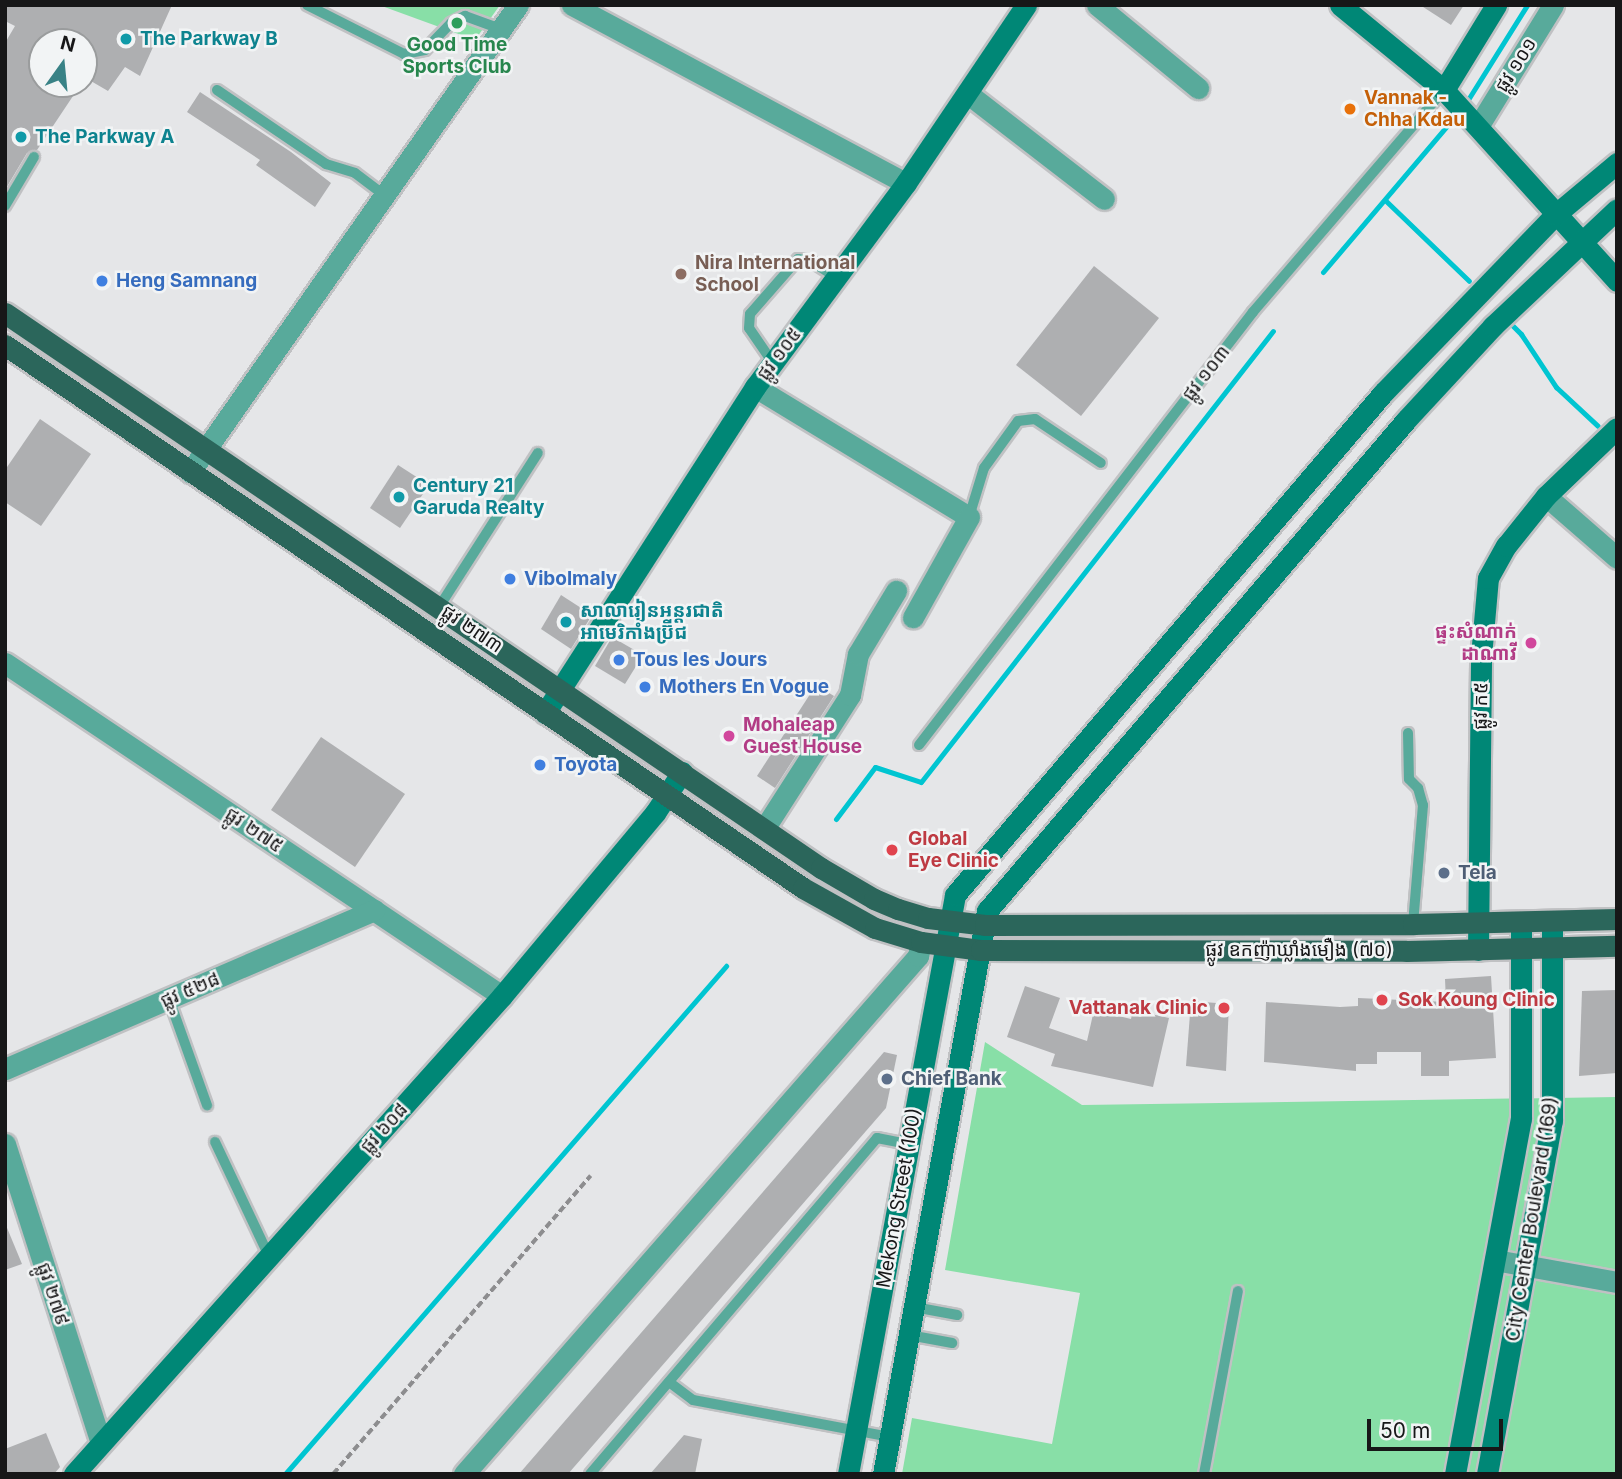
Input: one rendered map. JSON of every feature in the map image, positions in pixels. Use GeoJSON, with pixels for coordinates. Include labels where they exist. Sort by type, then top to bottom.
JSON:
{"type":"FeatureCollection","features":[{"type":"Feature","properties":{"kind":"main road","name":"ផ្លូវ ២៧៣"},"geometry":{"type":"LineString","coordinates":[[5,313],[855,889],[884,904],[949,922]]}},
{"type":"Feature","properties":{"kind":"main road","name":"ផ្លូវ ២៧៣"},"geometry":{"type":"LineString","coordinates":[[5,345],[841,911],[876,928],[921,943],[945,946]]}},
{"type":"Feature","properties":{"kind":"main road"},"geometry":{"type":"LineString","coordinates":[[358,586],[374,563]]}},
{"type":"Feature","properties":{"kind":"main road"},"geometry":{"type":"LineString","coordinates":[[921,943],[928,918]]}},
{"type":"Feature","properties":{"kind":"main road","name":"ផ្លូវ ឧកញ៉ាឃ្លាំងមឿង (៧០)"},"geometry":{"type":"LineString","coordinates":[[949,922],[985,925],[1413,924],[1617,919]]}},
{"type":"Feature","properties":{"kind":"main road","name":"ផ្លូវ ឧកញ៉ាឃ្លាំងមឿង (៧០)"},"geometry":{"type":"LineString","coordinates":[[945,946],[981,950],[1478,950],[1617,946]]}},
{"type":"Feature","properties":{"kind":"street"},"geometry":{"type":"LineString","coordinates":[[190,472],[518,5]]}},
{"type":"Feature","properties":{"kind":"street"},"geometry":{"type":"LineString","coordinates":[[572,5],[906,183]]}},
{"type":"Feature","properties":{"kind":"street","name":"ផ្លូវ ១០៥"},"geometry":{"type":"LineString","coordinates":[[545,713],[755,387],[906,183],[1026,5]]}},
{"type":"Feature","properties":{"kind":"street"},"geometry":{"type":"LineString","coordinates":[[1097,5],[1198,88]]}},
{"type":"Feature","properties":{"kind":"street"},"geometry":{"type":"LineString","coordinates":[[1340,5],[1461,107],[1617,281]]}},
{"type":"Feature","properties":{"kind":"street","name":"ផ្លូវ ១០៣"},"geometry":{"type":"LineString","coordinates":[[1461,107],[1496,5]]}},
{"type":"Feature","properties":{"kind":"street","name":"ផ្លូវ ១០១"},"geometry":{"type":"LineString","coordinates":[[1461,107],[1553,5]]}},
{"type":"Feature","properties":{"kind":"street"},"geometry":{"type":"LineString","coordinates":[[967,93],[1104,199]]}},
{"type":"Feature","properties":{"kind":"street","name":"Mekong Street (100)"},"geometry":{"type":"LineString","coordinates":[[848,1474],[956,895],[1374,404],[1466,304],[1556,215],[1617,163]]}},
{"type":"Feature","properties":{"kind":"street","name":"Mekong Street (100)"},"geometry":{"type":"LineString","coordinates":[[883,1474],[987,911],[1406,420],[1493,326],[1580,241],[1617,209]]}},
{"type":"Feature","properties":{"kind":"street"},"geometry":{"type":"LineString","coordinates":[[755,387],[969,517],[913,617]]}},
{"type":"Feature","properties":{"kind":"street","name":"ផ្លូវ ក៥"},"geometry":{"type":"LineString","coordinates":[[1478,950],[1482,630],[1488,578],[1506,546],[1546,496],[1617,428]]}},
{"type":"Feature","properties":{"kind":"street"},"geometry":{"type":"LineString","coordinates":[[1546,496],[1617,558]]}},
{"type":"Feature","properties":{"kind":"street"},"geometry":{"type":"LineString","coordinates":[[764,829],[850,695],[858,654],[896,591]]}},
{"type":"Feature","properties":{"kind":"street","name":"ផ្លូវ ២៧៥"},"geometry":{"type":"LineString","coordinates":[[5,663],[502,996]]}},
{"type":"Feature","properties":{"kind":"street","name":"ផ្លូវ ៦០៨"},"geometry":{"type":"LineString","coordinates":[[74,1474],[502,996],[667,795],[682,772]]}},
{"type":"Feature","properties":{"kind":"street","name":"ផ្លូវ ៥២៨"},"geometry":{"type":"LineString","coordinates":[[5,1069],[374,910]]}},
{"type":"Feature","properties":{"kind":"street","name":"City Center Boulevard (169)"},"geometry":{"type":"LineString","coordinates":[[1487,1474],[1554,1097],[1552,921]]}},
{"type":"Feature","properties":{"kind":"street","name":"City Center Boulevard (169)"},"geometry":{"type":"LineString","coordinates":[[1455,1474],[1521,1119],[1521,922]]}},
{"type":"Feature","properties":{"kind":"street"},"geometry":{"type":"LineString","coordinates":[[464,1474],[918,956],[921,943]]}},
{"type":"Feature","properties":{"kind":"street","name":"ផ្លូវ ២៧៩"},"geometry":{"type":"LineString","coordinates":[[5,1144],[101,1443]]}},
{"type":"Feature","properties":{"kind":"street"},"geometry":{"type":"LineString","coordinates":[[1495,1260],[1617,1282]]}},
{"type":"Feature","properties":{"kind":"lane"},"geometry":{"type":"LineString","coordinates":[[307,5],[404,54],[425,51],[466,11],[501,29]]}},
{"type":"Feature","properties":{"kind":"lane"},"geometry":{"type":"LineString","coordinates":[[217,90],[326,164],[355,173],[384,195]]}},
{"type":"Feature","properties":{"kind":"lane","name":"ផ្លូវ ១០៣"},"geometry":{"type":"LineString","coordinates":[[919,745],[1253,312],[1461,107]]}},
{"type":"Feature","properties":{"kind":"lane"},"geometry":{"type":"LineString","coordinates":[[5,206],[34,157]]}},
{"type":"Feature","properties":{"kind":"lane"},"geometry":{"type":"LineString","coordinates":[[773,363],[749,328],[750,314],[798,259],[811,261],[836,277]]}},
{"type":"Feature","properties":{"kind":"lane"},"geometry":{"type":"LineString","coordinates":[[969,517],[984,468],[1018,421],[1035,419],[1101,463]]}},
{"type":"Feature","properties":{"kind":"lane"},"geometry":{"type":"LineString","coordinates":[[439,607],[538,453]]}},
{"type":"Feature","properties":{"kind":"lane"},"geometry":{"type":"LineString","coordinates":[[1408,733],[1409,779],[1418,788],[1423,805],[1413,924]]}},
{"type":"Feature","properties":{"kind":"lane"},"geometry":{"type":"LineString","coordinates":[[169,999],[207,1105]]}},
{"type":"Feature","properties":{"kind":"lane"},"geometry":{"type":"LineString","coordinates":[[590,1474],[877,1138],[908,1144]]}},
{"type":"Feature","properties":{"kind":"lane"},"geometry":{"type":"LineString","coordinates":[[215,1142],[269,1256]]}},
{"type":"Feature","properties":{"kind":"lane"},"geometry":{"type":"LineString","coordinates":[[1204,1474],[1238,1291]]}},
{"type":"Feature","properties":{"kind":"lane"},"geometry":{"type":"LineString","coordinates":[[914,1307],[957,1315]]}},
{"type":"Feature","properties":{"kind":"lane"},"geometry":{"type":"LineString","coordinates":[[909,1335],[952,1342]]}},
{"type":"Feature","properties":{"kind":"lane"},"geometry":{"type":"LineString","coordinates":[[669,1382],[693,1400],[890,1437]]}},
{"type":"Feature","properties":{"kind":"path"},"geometry":{"type":"LineString","coordinates":[[333,1474],[590,1176]]}},
{"type":"Feature","properties":{"kind":"green space","name":"Good Time Sports Club"},"geometry":{"type":"Polygon","coordinates":[[[379,5],[500,5],[475,40],[379,5]]]}},
{"type":"Feature","properties":{"kind":"green space"},"geometry":{"type":"Polygon","coordinates":[[[985,1042],[1082,1105],[1617,1097],[1617,1474],[902,1474],[912,1418],[1052,1444],[1080,1293],[945,1270],[985,1042]]]}},
{"type":"Feature","properties":{"kind":"building"},"geometry":{"type":"Polygon","coordinates":[[[5,5],[172,5],[140,76],[125,67],[108,91],[98,85],[98,28],[28,28],[28,98],[72,98],[37,150],[27,153],[5,190],[5,43],[15,26],[5,21],[5,5]]]}},
{"type":"Feature","properties":{"kind":"building"},"geometry":{"type":"Polygon","coordinates":[[[1420,5],[1464,5],[1451,25],[1420,5]]]}},
{"type":"Feature","properties":{"kind":"building"},"geometry":{"type":"Polygon","coordinates":[[[200,92],[291,152],[331,183],[315,207],[256,165],[260,160],[187,112],[200,92]]]}},
{"type":"Feature","properties":{"kind":"building"},"geometry":{"type":"Polygon","coordinates":[[[1094,266],[1159,318],[1081,416],[1016,365],[1094,266]]]}},
{"type":"Feature","properties":{"kind":"building"},"geometry":{"type":"Polygon","coordinates":[[[40,419],[91,454],[41,526],[5,502],[5,470],[40,419]]]}},
{"type":"Feature","properties":{"kind":"building","name":"Century 21 Garuda Realty"},"geometry":{"type":"Polygon","coordinates":[[[398,465],[429,485],[400,528],[370,508],[398,465]]]}},
{"type":"Feature","properties":{"kind":"building","name":"សាលារៀនអន្តរជាតិ អាមេរិកាំងប្រ៊ីជ"},"geometry":{"type":"Polygon","coordinates":[[[561,595],[592,615],[571,649],[541,629],[561,595]]]}},
{"type":"Feature","properties":{"kind":"building","name":"Tous les Jours"},"geometry":{"type":"Polygon","coordinates":[[[612,637],[643,655],[625,684],[595,666],[612,637]]]}},
{"type":"Feature","properties":{"kind":"building"},"geometry":{"type":"Polygon","coordinates":[[[816,685],[834,696],[775,788],[757,776],[816,685]]]}},
{"type":"Feature","properties":{"kind":"building"},"geometry":{"type":"Polygon","coordinates":[[[321,737],[405,794],[355,867],[271,810],[321,737]]]}},
{"type":"Feature","properties":{"kind":"building"},"geometry":{"type":"Polygon","coordinates":[[[1491,976],[1496,1058],[1449,1061],[1449,1076],[1421,1076],[1421,1052],[1377,1052],[1377,1064],[1356,1064],[1356,1071],[1264,1062],[1266,1002],[1340,1007],[1358,1006],[1358,998],[1446,1002],[1445,979],[1491,976]]]}},
{"type":"Feature","properties":{"kind":"building"},"geometry":{"type":"Polygon","coordinates":[[[1025,986],[1060,998],[1049,1028],[1087,1041],[1094,1010],[1131,1019],[1133,1010],[1169,1018],[1153,1087],[1051,1066],[1055,1054],[1007,1037],[1025,986]]]}},
{"type":"Feature","properties":{"kind":"building"},"geometry":{"type":"Polygon","coordinates":[[[1617,990],[1617,1073],[1579,1076],[1582,991],[1617,990]]]}},
{"type":"Feature","properties":{"kind":"building"},"geometry":{"type":"Polygon","coordinates":[[[1191,1001],[1229,1004],[1226,1071],[1186,1066],[1191,1001]]]}},
{"type":"Feature","properties":{"kind":"building"},"geometry":{"type":"Polygon","coordinates":[[[884,1052],[897,1055],[886,1108],[568,1474],[519,1474],[884,1052]]]}},
{"type":"Feature","properties":{"kind":"building"},"geometry":{"type":"Polygon","coordinates":[[[5,1223],[22,1264],[5,1270],[5,1223]]]}},
{"type":"Feature","properties":{"kind":"building"},"geometry":{"type":"Polygon","coordinates":[[[46,1433],[60,1467],[54,1474],[5,1474],[5,1449],[46,1433]]]}},
{"type":"Feature","properties":{"kind":"building"},"geometry":{"type":"Polygon","coordinates":[[[684,1435],[702,1439],[695,1474],[650,1474],[684,1435]]]}},
{"type":"Feature","properties":{"kind":"waterway"},"geometry":{"type":"LineString","coordinates":[[1464,106],[1527,5]]}},
{"type":"Feature","properties":{"kind":"waterway"},"geometry":{"type":"LineString","coordinates":[[1323,272],[1457,114]]}},
{"type":"Feature","properties":{"kind":"waterway"},"geometry":{"type":"LineString","coordinates":[[1386,201],[1469,281]]}},
{"type":"Feature","properties":{"kind":"waterway"},"geometry":{"type":"LineString","coordinates":[[1507,320],[1521,334],[1556,387],[1598,426]]}},
{"type":"Feature","properties":{"kind":"waterway"},"geometry":{"type":"LineString","coordinates":[[836,819],[875,767],[921,782],[1273,331]]}},
{"type":"Feature","properties":{"kind":"waterway"},"geometry":{"type":"LineString","coordinates":[[285,1474],[726,966]]}},
{"type":"Feature","properties":{"kind":"place","name":"Good Time Sports Club"},"geometry":{"type":"Point","coordinates":[457,23]}},
{"type":"Feature","properties":{"kind":"place","name":"The Parkway B"},"geometry":{"type":"Point","coordinates":[126,39]}},
{"type":"Feature","properties":{"kind":"place","name":"Vannak - Chha Kdau"},"geometry":{"type":"Point","coordinates":[1350,109]}},
{"type":"Feature","properties":{"kind":"place","name":"The Parkway A"},"geometry":{"type":"Point","coordinates":[21,137]}},
{"type":"Feature","properties":{"kind":"place","name":"Nira International School"},"geometry":{"type":"Point","coordinates":[681,274]}},
{"type":"Feature","properties":{"kind":"place","name":"Heng Samnang"},"geometry":{"type":"Point","coordinates":[102,281]}},
{"type":"Feature","properties":{"kind":"place","name":"Century 21 Garuda Realty"},"geometry":{"type":"Point","coordinates":[399,497]}},
{"type":"Feature","properties":{"kind":"place","name":"Vibolmaly"},"geometry":{"type":"Point","coordinates":[510,579]}},
{"type":"Feature","properties":{"kind":"place","name":"សាលារៀនអន្តរជាតិ អាមេរិកាំងប្រ៊ីជ"},"geometry":{"type":"Point","coordinates":[566,622]}},
{"type":"Feature","properties":{"kind":"place","name":"ផ្ទះសំណាក់ ដាណាវី"},"geometry":{"type":"Point","coordinates":[1531,643]}},
{"type":"Feature","properties":{"kind":"place","name":"Tous les Jours"},"geometry":{"type":"Point","coordinates":[619,660]}},
{"type":"Feature","properties":{"kind":"place","name":"Mothers En Vogue"},"geometry":{"type":"Point","coordinates":[645,687]}},
{"type":"Feature","properties":{"kind":"place","name":"Mohaleap Guest House"},"geometry":{"type":"Point","coordinates":[729,736]}},
{"type":"Feature","properties":{"kind":"place","name":"Toyota"},"geometry":{"type":"Point","coordinates":[540,765]}},
{"type":"Feature","properties":{"kind":"place","name":"Global Eye Clinic"},"geometry":{"type":"Point","coordinates":[892,850]}},
{"type":"Feature","properties":{"kind":"place","name":"Tela"},"geometry":{"type":"Point","coordinates":[1444,873]}},
{"type":"Feature","properties":{"kind":"place","name":"Sok Koung Clinic"},"geometry":{"type":"Point","coordinates":[1382,1000]}},
{"type":"Feature","properties":{"kind":"place","name":"Vattanak Clinic"},"geometry":{"type":"Point","coordinates":[1224,1008]}},
{"type":"Feature","properties":{"kind":"place","name":"Chief Bank"},"geometry":{"type":"Point","coordinates":[887,1079]}}]}
